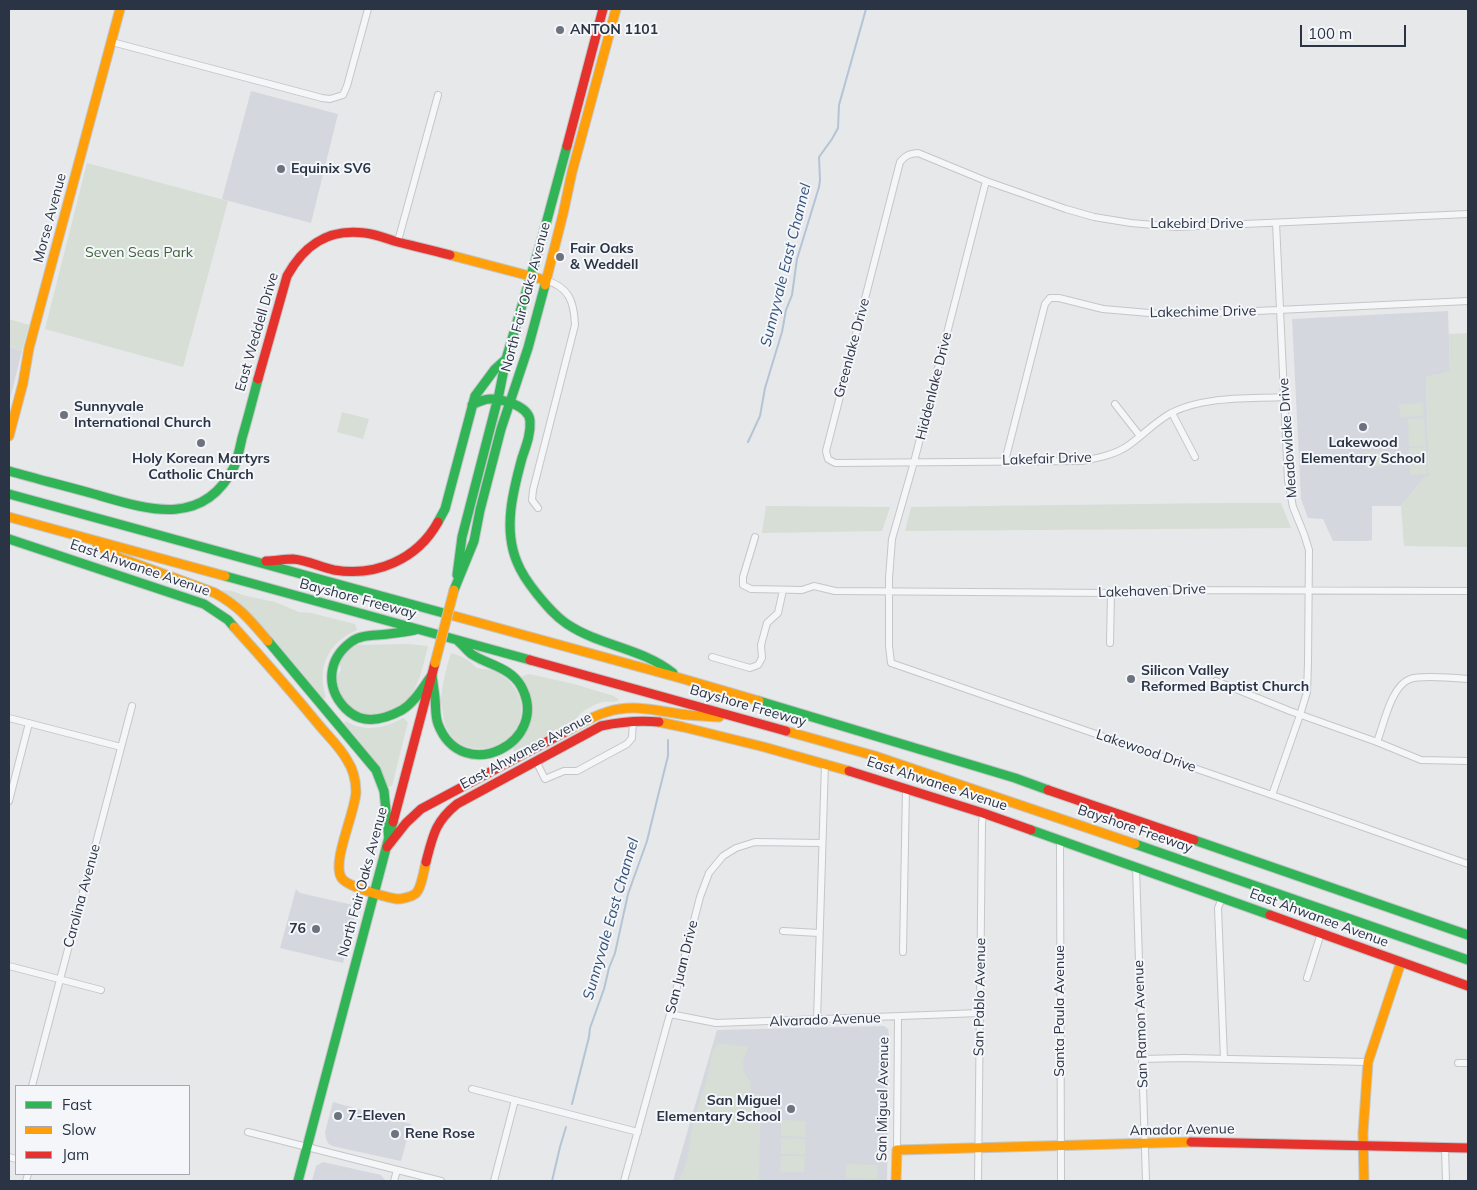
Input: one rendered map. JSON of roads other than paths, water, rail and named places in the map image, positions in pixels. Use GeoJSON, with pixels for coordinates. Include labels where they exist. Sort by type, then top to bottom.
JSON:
{"type":"FeatureCollection","features":[{"type":"Feature","properties":{"kind":"main road","name":"Morse Avenue"},"geometry":{"type":"LineString","coordinates":[[9,436],[23,383],[29,348],[120,9]]}},
{"type":"Feature","properties":{"kind":"main road","name":"North Fair Oaks Avenue"},"geometry":{"type":"LineString","coordinates":[[298,1181],[454,590],[459,552],[498,401],[506,359],[544,228],[602,9]]}},
{"type":"Feature","properties":{"kind":"main road","name":"North Fair Oaks Avenue"},"geometry":{"type":"LineString","coordinates":[[454,590],[474,540],[480,510],[528,348],[572,172],[616,9]]}},
{"type":"Feature","properties":{"kind":"main road","name":"East Weddell Drive"},"geometry":{"type":"LineString","coordinates":[[9,471],[157,511],[184,509],[205,500],[215,493],[235,465],[283,284],[294,261],[306,248],[335,234],[358,232],[545,280]]}},
{"type":"Feature","properties":{"kind":"main road"},"geometry":{"type":"LineString","coordinates":[[257,562],[293,559],[334,570],[369,571],[388,566],[417,550],[438,524],[445,509],[472,405],[478,391],[495,369],[506,359]]}},
{"type":"Feature","properties":{"kind":"main road"},"geometry":{"type":"LineString","coordinates":[[472,405],[482,400],[490,399],[521,407],[529,414],[530,432],[513,490],[510,509],[512,545],[524,578],[544,603],[565,622],[596,638],[656,661],[680,678]]}},
{"type":"Feature","properties":{"kind":"main road","name":"Bayshore Freeway"},"geometry":{"type":"LineString","coordinates":[[9,494],[680,678],[1015,778],[1468,935]]}},
{"type":"Feature","properties":{"kind":"main road","name":"Bayshore Freeway"},"geometry":{"type":"LineString","coordinates":[[9,517],[875,756],[1223,874],[1468,960]]}},
{"type":"Feature","properties":{"kind":"main road"},"geometry":{"type":"LineString","coordinates":[[83,537],[120,558],[215,593],[243,612],[376,770],[384,791],[388,844]]}},
{"type":"Feature","properties":{"kind":"main road","name":"East Ahwanee Avenue"},"geometry":{"type":"LineString","coordinates":[[9,539],[186,596],[204,604],[228,620],[301,703],[347,760],[353,772],[356,792],[340,857],[339,871],[347,884],[375,893],[398,899],[414,895],[420,885],[432,838],[438,823],[457,804],[601,726],[632,720],[658,721],[825,763],[983,813],[1468,986]]}},
{"type":"Feature","properties":{"kind":"main road"},"geometry":{"type":"LineString","coordinates":[[419,630],[370,635],[350,642],[340,653],[333,666],[332,688],[335,696],[348,712],[362,718],[387,718],[411,702],[432,675]]}},
{"type":"Feature","properties":{"kind":"main road"},"geometry":{"type":"LineString","coordinates":[[432,675],[437,722],[447,740],[458,749],[474,755],[485,756],[509,746],[518,737],[526,722],[527,708],[522,687],[508,672],[473,655],[457,640]]}},
{"type":"Feature","properties":{"kind":"main road"},"geometry":{"type":"LineString","coordinates":[[388,844],[426,806],[586,720],[610,710],[639,707],[681,714],[745,719]]}},
{"type":"Feature","properties":{"kind":"main road"},"geometry":{"type":"LineString","coordinates":[[1364,1181],[1363,1145],[1368,1062],[1401,962]]}},
{"type":"Feature","properties":{"kind":"main road","name":"Amador Avenue"},"geometry":{"type":"LineString","coordinates":[[897,1150],[1202,1142],[1468,1148]]}},
{"type":"Feature","properties":{"kind":"main road","name":"San Miguel Avenue"},"geometry":{"type":"LineString","coordinates":[[896,1181],[897,1150]]}},
{"type":"Feature","properties":{"kind":"street"},"geometry":{"type":"LineString","coordinates":[[112,42],[330,99],[343,95],[347,86],[368,9]]}},
{"type":"Feature","properties":{"kind":"street"},"geometry":{"type":"LineString","coordinates":[[398,241],[438,95]]}},
{"type":"Feature","properties":{"kind":"street","name":"Lakebird Drive"},"geometry":{"type":"LineString","coordinates":[[908,155],[918,154],[986,181],[1066,209],[1131,224],[1177,227],[1468,214]]}},
{"type":"Feature","properties":{"kind":"street","name":"Greenlake Drive"},"geometry":{"type":"LineString","coordinates":[[908,155],[900,162],[826,450],[828,459],[835,463],[914,462]]}},
{"type":"Feature","properties":{"kind":"street","name":"Hiddenlake Drive"},"geometry":{"type":"LineString","coordinates":[[889,591],[892,539],[914,462],[986,181]]}},
{"type":"Feature","properties":{"kind":"street","name":"Meadowlake Drive"},"geometry":{"type":"LineString","coordinates":[[1272,795],[1307,692],[1309,590],[1309,550],[1293,507],[1289,489],[1276,223]]}},
{"type":"Feature","properties":{"kind":"street","name":"East Weddell Drive"},"geometry":{"type":"LineString","coordinates":[[538,508],[532,500],[533,490],[574,325],[572,303],[566,292],[555,283],[545,280]]}},
{"type":"Feature","properties":{"kind":"street","name":"Lakechime Drive"},"geometry":{"type":"LineString","coordinates":[[1004,461],[1045,304],[1050,298],[1059,298],[1103,309],[1172,316],[1468,301]]}},
{"type":"Feature","properties":{"kind":"street","name":"Lakefair Drive"},"geometry":{"type":"LineString","coordinates":[[914,462],[1082,461],[1114,453],[1128,446],[1155,423],[1172,413],[1194,404],[1284,396]]}},
{"type":"Feature","properties":{"kind":"street"},"geometry":{"type":"LineString","coordinates":[[1115,404],[1140,436]]}},
{"type":"Feature","properties":{"kind":"street"},"geometry":{"type":"LineString","coordinates":[[1172,413],[1195,458]]}},
{"type":"Feature","properties":{"kind":"street"},"geometry":{"type":"LineString","coordinates":[[712,657],[750,668],[758,665],[762,658],[761,645],[767,623],[778,613],[783,590],[751,589],[743,585],[755,537]]}},
{"type":"Feature","properties":{"kind":"street","name":"Lakehaven Drive"},"geometry":{"type":"LineString","coordinates":[[783,590],[802,590],[814,586],[835,591],[1132,593],[1156,590],[1468,591]]}},
{"type":"Feature","properties":{"kind":"street","name":"Lakewood Drive"},"geometry":{"type":"LineString","coordinates":[[889,591],[889,646],[891,663],[1468,864]]}},
{"type":"Feature","properties":{"kind":"street"},"geometry":{"type":"LineString","coordinates":[[1110,643],[1111,593]]}},
{"type":"Feature","properties":{"kind":"street"},"geometry":{"type":"LineString","coordinates":[[1377,742],[1394,694],[1400,686],[1411,678],[1468,678]]}},
{"type":"Feature","properties":{"kind":"street"},"geometry":{"type":"LineString","coordinates":[[1216,680],[1300,715],[1377,742],[1421,760],[1468,761]]}},
{"type":"Feature","properties":{"kind":"street","name":"Carolina Avenue"},"geometry":{"type":"LineString","coordinates":[[32,1085],[132,706]]}},
{"type":"Feature","properties":{"kind":"street"},"geometry":{"type":"LineString","coordinates":[[9,718],[121,747]]}},
{"type":"Feature","properties":{"kind":"street"},"geometry":{"type":"LineString","coordinates":[[536,761],[545,779],[564,770],[577,771],[627,744],[632,738],[632,720]]}},
{"type":"Feature","properties":{"kind":"street"},"geometry":{"type":"LineString","coordinates":[[9,801],[29,723]]}},
{"type":"Feature","properties":{"kind":"street"},"geometry":{"type":"LineString","coordinates":[[817,1020],[825,763]]}},
{"type":"Feature","properties":{"kind":"street"},"geometry":{"type":"LineString","coordinates":[[903,952],[906,788]]}},
{"type":"Feature","properties":{"kind":"street","name":"San Pablo Avenue"},"geometry":{"type":"LineString","coordinates":[[978,1181],[983,813]]}},
{"type":"Feature","properties":{"kind":"street","name":"Santa Paula Avenue"},"geometry":{"type":"LineString","coordinates":[[1060,841],[1061,1181]]}},
{"type":"Feature","properties":{"kind":"street","name":"San Juan Drive"},"geometry":{"type":"LineString","coordinates":[[624,1181],[700,897],[709,873],[723,856],[736,848],[755,842],[822,843]]}},
{"type":"Feature","properties":{"kind":"street","name":"San Ramon Avenue"},"geometry":{"type":"LineString","coordinates":[[1136,867],[1146,1181]]}},
{"type":"Feature","properties":{"kind":"street"},"geometry":{"type":"LineString","coordinates":[[1222,898],[1218,908],[1224,1059]]}},
{"type":"Feature","properties":{"kind":"street"},"geometry":{"type":"LineString","coordinates":[[783,931],[820,933]]}},
{"type":"Feature","properties":{"kind":"street"},"geometry":{"type":"LineString","coordinates":[[1307,978],[1321,933]]}},
{"type":"Feature","properties":{"kind":"street"},"geometry":{"type":"LineString","coordinates":[[9,966],[101,990]]}},
{"type":"Feature","properties":{"kind":"street","name":"Alvarado Avenue"},"geometry":{"type":"LineString","coordinates":[[670,1014],[716,1023],[980,1013]]}},
{"type":"Feature","properties":{"kind":"street","name":"San Miguel Avenue"},"geometry":{"type":"LineString","coordinates":[[897,1150],[898,1017]]}},
{"type":"Feature","properties":{"kind":"street"},"geometry":{"type":"LineString","coordinates":[[1142,1059],[1368,1062]]}},
{"type":"Feature","properties":{"kind":"street"},"geometry":{"type":"LineString","coordinates":[[1458,1063],[1468,1063]]}},
{"type":"Feature","properties":{"kind":"street"},"geometry":{"type":"LineString","coordinates":[[472,1089],[638,1132]]}},
{"type":"Feature","properties":{"kind":"street"},"geometry":{"type":"LineString","coordinates":[[494,1181],[515,1100]]}},
{"type":"Feature","properties":{"kind":"street"},"geometry":{"type":"LineString","coordinates":[[248,1132],[441,1181]]}},
{"type":"Feature","properties":{"kind":"street"},"geometry":{"type":"LineString","coordinates":[[1445,1148],[1446,1181]]}},
{"type":"Feature","properties":{"kind":"street"},"geometry":{"type":"LineString","coordinates":[[394,1181],[397,1170]]}},
{"type":"Feature","properties":{"kind":"waterway","name":"Sunnyvale East Channel"},"geometry":{"type":"LineString","coordinates":[[748,442],[760,416],[765,388],[782,332],[786,310],[792,295],[797,259],[819,187],[819,157],[838,128],[839,105],[866,9]]}},
{"type":"Feature","properties":{"kind":"waterway","name":"Sunnyvale East Channel"},"geometry":{"type":"LineString","coordinates":[[572,1104],[590,1028],[615,953],[628,894],[647,841],[668,756],[668,740]]}},
{"type":"Feature","properties":{"kind":"waterway","name":"Sunnyvale East Channel"},"geometry":{"type":"LineString","coordinates":[[552,1181],[566,1127]]}},
{"type":"Feature","properties":{"kind":"place","name":"ANTON 1101"},"geometry":{"type":"Point","coordinates":[560,30]}},
{"type":"Feature","properties":{"kind":"place","name":"Equinix SV6"},"geometry":{"type":"Point","coordinates":[281,169]}},
{"type":"Feature","properties":{"kind":"place","name":"Fair Oaks & Weddell"},"geometry":{"type":"Point","coordinates":[560,257]}},
{"type":"Feature","properties":{"kind":"place","name":"Sunnyvale International Church"},"geometry":{"type":"Point","coordinates":[64,415]}},
{"type":"Feature","properties":{"kind":"place","name":"Lakewood Elementary School"},"geometry":{"type":"Point","coordinates":[1363,427]}},
{"type":"Feature","properties":{"kind":"place","name":"Holy Korean Martyrs Catholic Church"},"geometry":{"type":"Point","coordinates":[201,443]}},
{"type":"Feature","properties":{"kind":"place","name":"Silicon Valley Reformed Baptist Church"},"geometry":{"type":"Point","coordinates":[1131,679]}},
{"type":"Feature","properties":{"kind":"place","name":"76"},"geometry":{"type":"Point","coordinates":[316,929]}},
{"type":"Feature","properties":{"kind":"place","name":"San Miguel Elementary School"},"geometry":{"type":"Point","coordinates":[791,1109]}},
{"type":"Feature","properties":{"kind":"place","name":"7-Eleven"},"geometry":{"type":"Point","coordinates":[338,1116]}},
{"type":"Feature","properties":{"kind":"place","name":"Rene Rose"},"geometry":{"type":"Point","coordinates":[395,1134]}},
{"type":"Feature","properties":{"kind":"park label","name":"Seven Seas Park"},"geometry":{"type":"Point","coordinates":[139,253]}}]}
